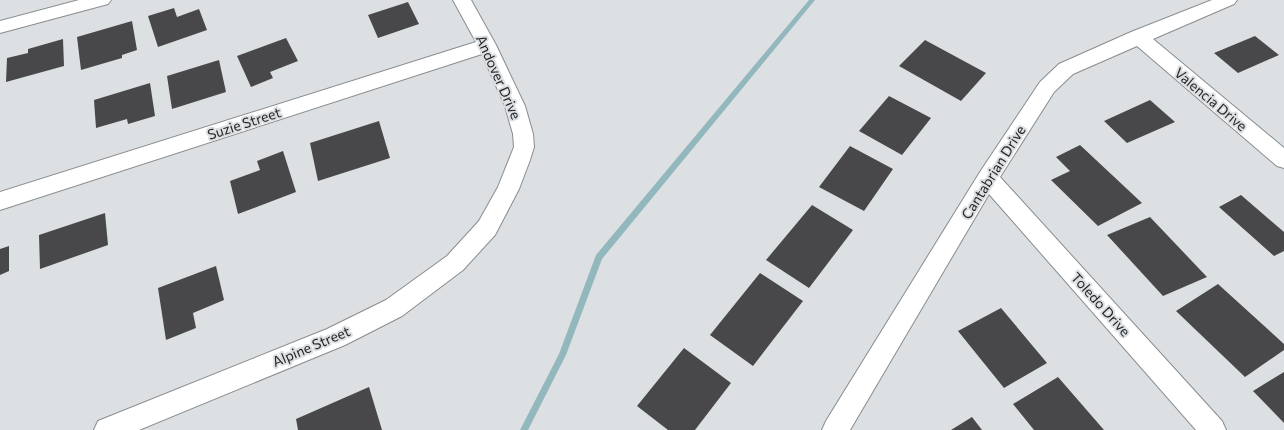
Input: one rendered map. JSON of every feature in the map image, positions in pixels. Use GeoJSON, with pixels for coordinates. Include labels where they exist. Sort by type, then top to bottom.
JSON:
{"type":"FeatureCollection","features":[{"type":"Feature","properties":{"kind":"street"},"geometry":{"type":"LineString","coordinates":[[0,27],[102,0]]}},
{"type":"Feature","properties":{"kind":"street","name":"Andover Drive"},"geometry":{"type":"LineString","coordinates":[[462,0],[487,45],[515,106],[523,134],[524,147],[508,189],[490,223]]}},
{"type":"Feature","properties":{"kind":"street","name":"Cantabrian Drive"},"geometry":{"type":"LineString","coordinates":[[835,430],[988,178],[1047,87],[1066,69],[1138,37],[1228,0]]}},
{"type":"Feature","properties":{"kind":"street","name":"Valencia Drive"},"geometry":{"type":"LineString","coordinates":[[1138,37],[1284,160]]}},
{"type":"Feature","properties":{"kind":"street","name":"Suzie Street"},"geometry":{"type":"LineString","coordinates":[[0,201],[487,45]]}},
{"type":"Feature","properties":{"kind":"street","name":"Toledo Drive"},"geometry":{"type":"LineString","coordinates":[[988,178],[1213,430]]}},
{"type":"Feature","properties":{"kind":"street","name":"Alpine Street"},"geometry":{"type":"LineString","coordinates":[[107,430],[336,337],[394,308],[455,263],[490,223]]}},
{"type":"Feature","properties":{"kind":"building"},"geometry":{"type":"Polygon","coordinates":[[[408,2],[419,24],[378,38],[368,15],[408,2]]]}},
{"type":"Feature","properties":{"kind":"building"},"geometry":{"type":"Polygon","coordinates":[[[174,8],[177,17],[199,9],[207,30],[158,47],[148,16],[174,8]]]}},
{"type":"Feature","properties":{"kind":"building"},"geometry":{"type":"Polygon","coordinates":[[[132,21],[137,50],[122,55],[122,58],[81,70],[77,37],[132,21]]]}},
{"type":"Feature","properties":{"kind":"building"},"geometry":{"type":"Polygon","coordinates":[[[1255,36],[1279,55],[1238,73],[1214,53],[1255,36]]]}},
{"type":"Feature","properties":{"kind":"building"},"geometry":{"type":"Polygon","coordinates":[[[286,38],[298,61],[270,72],[273,78],[251,87],[237,56],[286,38]]]}},
{"type":"Feature","properties":{"kind":"building"},"geometry":{"type":"Polygon","coordinates":[[[63,39],[64,66],[6,82],[7,58],[28,53],[28,49],[63,39]]]}},
{"type":"Feature","properties":{"kind":"building"},"geometry":{"type":"Polygon","coordinates":[[[925,40],[986,73],[961,101],[899,66],[925,40]]]}},
{"type":"Feature","properties":{"kind":"building"},"geometry":{"type":"Polygon","coordinates":[[[219,60],[226,92],[172,109],[167,76],[219,60]]]}},
{"type":"Feature","properties":{"kind":"building"},"geometry":{"type":"Polygon","coordinates":[[[150,83],[155,116],[128,124],[127,119],[96,128],[94,100],[150,83]]]}},
{"type":"Feature","properties":{"kind":"building"},"geometry":{"type":"Polygon","coordinates":[[[889,96],[931,118],[902,155],[859,131],[889,96]]]}},
{"type":"Feature","properties":{"kind":"building"},"geometry":{"type":"Polygon","coordinates":[[[1150,100],[1175,122],[1127,143],[1104,121],[1150,100]]]}},
{"type":"Feature","properties":{"kind":"building"},"geometry":{"type":"Polygon","coordinates":[[[379,121],[390,158],[318,181],[310,143],[379,121]]]}},
{"type":"Feature","properties":{"kind":"building"},"geometry":{"type":"Polygon","coordinates":[[[1080,145],[1142,203],[1098,226],[1051,180],[1070,171],[1056,157],[1080,145]]]}},
{"type":"Feature","properties":{"kind":"building"},"geometry":{"type":"Polygon","coordinates":[[[850,146],[893,169],[864,211],[819,187],[850,146]]]}},
{"type":"Feature","properties":{"kind":"building"},"geometry":{"type":"Polygon","coordinates":[[[283,151],[296,192],[238,214],[230,181],[260,170],[257,161],[283,151]]]}},
{"type":"Feature","properties":{"kind":"building"},"geometry":{"type":"Polygon","coordinates":[[[1241,195],[1284,232],[1284,251],[1274,256],[1219,207],[1241,195]]]}},
{"type":"Feature","properties":{"kind":"building"},"geometry":{"type":"Polygon","coordinates":[[[812,205],[853,230],[809,288],[766,260],[812,205]]]}},
{"type":"Feature","properties":{"kind":"building"},"geometry":{"type":"Polygon","coordinates":[[[105,213],[108,245],[40,269],[39,235],[105,213]]]}},
{"type":"Feature","properties":{"kind":"building"},"geometry":{"type":"Polygon","coordinates":[[[1150,217],[1207,277],[1163,296],[1107,235],[1150,217]]]}},
{"type":"Feature","properties":{"kind":"building"},"geometry":{"type":"Polygon","coordinates":[[[9,246],[9,271],[0,275],[0,249],[9,246]]]}},
{"type":"Feature","properties":{"kind":"building"},"geometry":{"type":"Polygon","coordinates":[[[216,266],[224,300],[193,313],[196,328],[166,340],[158,288],[216,266]]]}},
{"type":"Feature","properties":{"kind":"building"},"geometry":{"type":"Polygon","coordinates":[[[760,273],[803,301],[753,366],[710,335],[760,273]]]}},
{"type":"Feature","properties":{"kind":"building"},"geometry":{"type":"Polygon","coordinates":[[[1218,284],[1284,344],[1284,350],[1245,377],[1176,311],[1218,284]]]}},
{"type":"Feature","properties":{"kind":"building"},"geometry":{"type":"Polygon","coordinates":[[[1001,308],[1047,363],[1004,388],[958,331],[1001,308]]]}},
{"type":"Feature","properties":{"kind":"building"},"geometry":{"type":"Polygon","coordinates":[[[684,348],[731,383],[695,430],[668,430],[637,406],[684,348]]]}},
{"type":"Feature","properties":{"kind":"building"},"geometry":{"type":"Polygon","coordinates":[[[1284,372],[1284,423],[1253,391],[1284,372]]]}},
{"type":"Feature","properties":{"kind":"building"},"geometry":{"type":"Polygon","coordinates":[[[1058,377],[1104,430],[1034,430],[1013,404],[1058,377]]]}},
{"type":"Feature","properties":{"kind":"building"},"geometry":{"type":"Polygon","coordinates":[[[369,387],[382,430],[298,430],[296,419],[369,387]]]}},
{"type":"Feature","properties":{"kind":"building"},"geometry":{"type":"Polygon","coordinates":[[[972,417],[982,430],[951,430],[972,417]]]}},
{"type":"Feature","properties":{"kind":"waterway"},"geometry":{"type":"LineString","coordinates":[[524,430],[562,355],[599,257],[812,0]]}}]}
